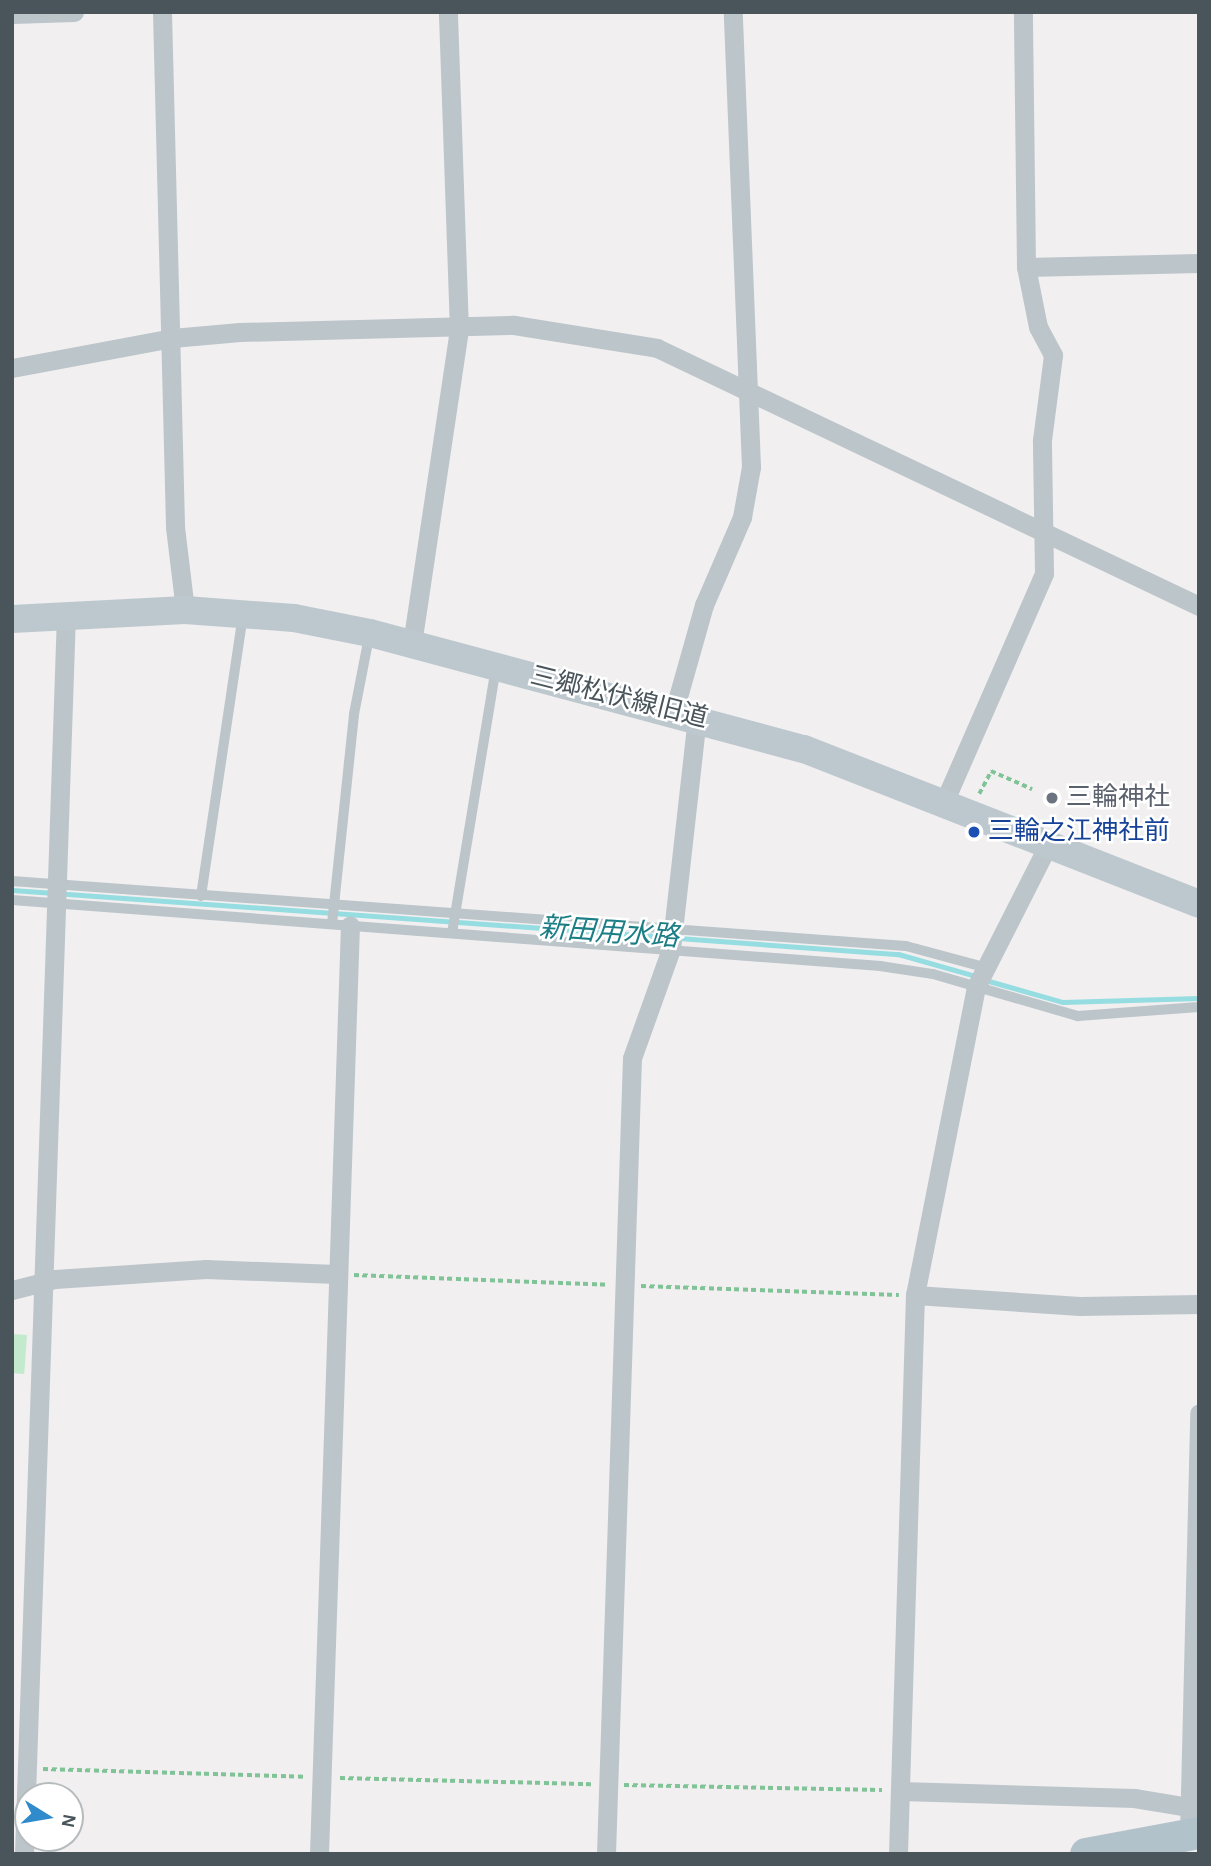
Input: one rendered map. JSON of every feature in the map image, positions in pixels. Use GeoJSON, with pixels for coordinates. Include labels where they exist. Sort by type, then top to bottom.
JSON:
{"type":"FeatureCollection","features":[{"type":"Feature","properties":{"kind":"main road"},"geometry":{"type":"LineString","coordinates":[[1086,1854],[1192,1825]]}},
{"type":"Feature","properties":{"kind":"street"},"geometry":{"type":"LineString","coordinates":[[12,14],[74,12]]}},
{"type":"Feature","properties":{"kind":"street"},"geometry":{"type":"LineString","coordinates":[[162,12],[175,527],[185,610]]}},
{"type":"Feature","properties":{"kind":"street"},"geometry":{"type":"LineString","coordinates":[[412,644],[458,330],[448,12]]}},
{"type":"Feature","properties":{"kind":"street"},"geometry":{"type":"LineString","coordinates":[[606,1854],[632,1058],[671,949],[685,714],[704,605],[742,517],[751,467],[733,12]]}},
{"type":"Feature","properties":{"kind":"street"},"geometry":{"type":"LineString","coordinates":[[955,813],[1044,573],[1047,533],[1042,440],[1053,355],[1038,327],[1026,267],[1023,12]]}},
{"type":"Feature","properties":{"kind":"street"},"geometry":{"type":"LineString","coordinates":[[1026,267],[1199,263]]}},
{"type":"Feature","properties":{"kind":"street"},"geometry":{"type":"LineString","coordinates":[[12,368],[172,338],[458,330],[514,325],[657,348],[1199,606]]}},
{"type":"Feature","properties":{"kind":"street","name":"三郷松伏線旧道"},"geometry":{"type":"LineString","coordinates":[[12,619],[185,610],[243,614],[370,634],[412,644],[685,714],[804,749],[1046,849],[1199,904]]}},
{"type":"Feature","properties":{"kind":"street"},"geometry":{"type":"LineString","coordinates":[[24,1854],[66,615]]}},
{"type":"Feature","properties":{"kind":"street"},"geometry":{"type":"LineString","coordinates":[[898,1854],[915,1295],[976,988],[984,967],[1046,849]]}},
{"type":"Feature","properties":{"kind":"street"},"geometry":{"type":"LineString","coordinates":[[320,1854],[336,1274],[341,925]]}},
{"type":"Feature","properties":{"kind":"street"},"geometry":{"type":"LineString","coordinates":[[12,1290],[42,1281],[206,1269],[336,1274]]}},
{"type":"Feature","properties":{"kind":"street"},"geometry":{"type":"LineString","coordinates":[[915,1295],[1080,1306],[1199,1304]]}},
{"type":"Feature","properties":{"kind":"street"},"geometry":{"type":"LineString","coordinates":[[901,1791],[1133,1798],[1192,1825],[1199,1413]]}},
{"type":"Feature","properties":{"kind":"lane"},"geometry":{"type":"LineString","coordinates":[[201,896],[243,614]]}},
{"type":"Feature","properties":{"kind":"lane"},"geometry":{"type":"LineString","coordinates":[[341,925],[334,903],[354,714],[370,634]]}},
{"type":"Feature","properties":{"kind":"lane"},"geometry":{"type":"LineString","coordinates":[[452,933],[496,666]]}},
{"type":"Feature","properties":{"kind":"lane"},"geometry":{"type":"LineString","coordinates":[[12,881],[56,893],[341,925],[880,966],[976,988],[1078,1016],[1199,1007]]}},
{"type":"Feature","properties":{"kind":"lane"},"geometry":{"type":"LineString","coordinates":[[12,900],[56,893],[201,896],[334,903],[906,946],[984,967]]}},
{"type":"Feature","properties":{"kind":"lane"},"geometry":{"type":"LineString","coordinates":[[552,940],[555,920]]}},
{"type":"Feature","properties":{"kind":"path"},"geometry":{"type":"LineString","coordinates":[[955,813],[991,771],[1032,789]]}},
{"type":"Feature","properties":{"kind":"path"},"geometry":{"type":"LineString","coordinates":[[28,1769],[901,1791]]}},
{"type":"Feature","properties":{"kind":"green space"},"geometry":{"type":"Polygon","coordinates":[[[12,1334],[27,1335],[24,1374],[12,1373],[12,1334]]]}},
{"type":"Feature","properties":{"kind":"waterway","name":"新田用水路"},"geometry":{"type":"LineString","coordinates":[[12,890],[668,937]]}},
{"type":"Feature","properties":{"kind":"waterway","name":"新田用水路"},"geometry":{"type":"LineString","coordinates":[[678,938],[898,954],[976,976]]}},
{"type":"Feature","properties":{"kind":"waterway","name":"新田用水路"},"geometry":{"type":"LineString","coordinates":[[985,980],[1063,1002],[1199,998]]}},
{"type":"Feature","properties":{"kind":"place","name":"三輪神社"},"geometry":{"type":"Point","coordinates":[1052,798]}},
{"type":"Feature","properties":{"kind":"place","name":"三輪之江神社前"},"geometry":{"type":"Point","coordinates":[974,832]}}]}
